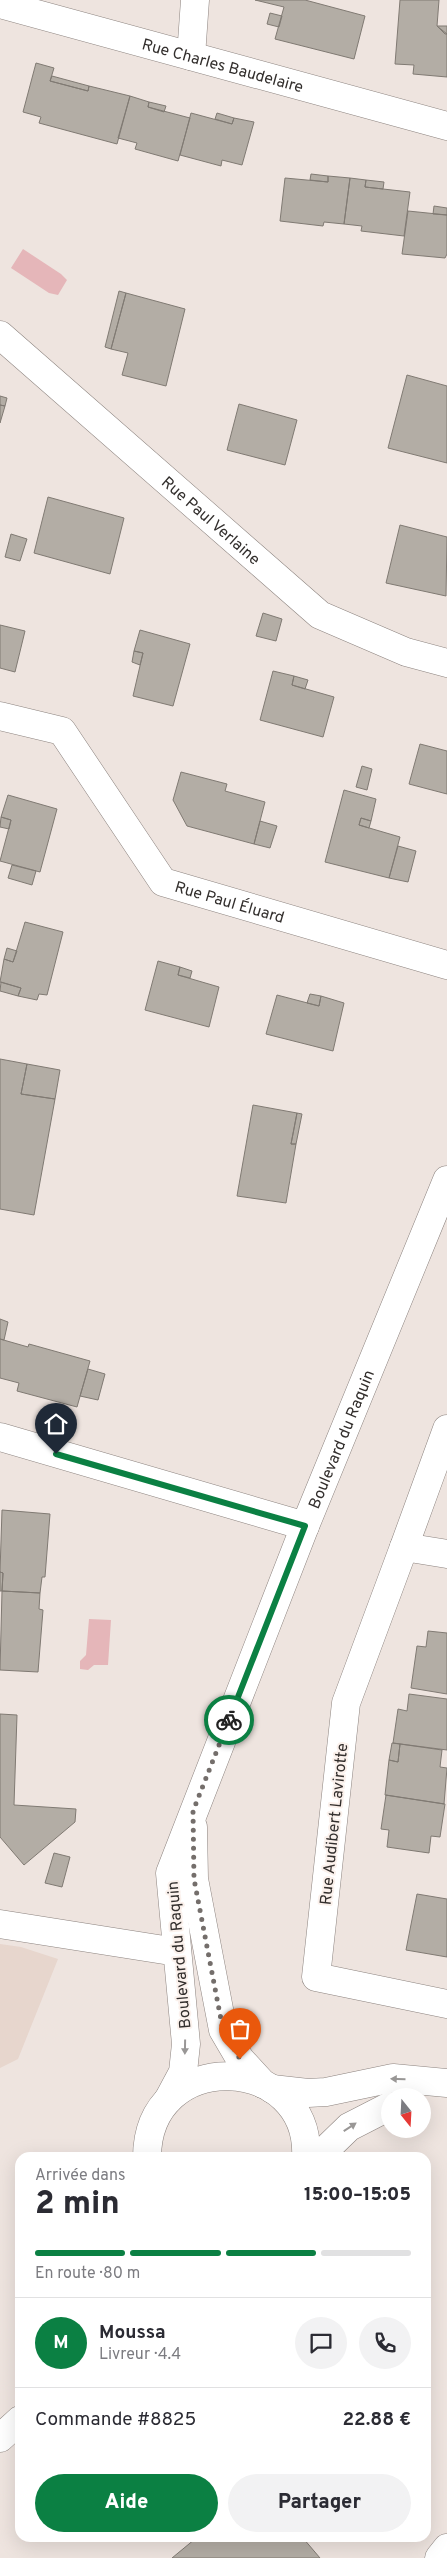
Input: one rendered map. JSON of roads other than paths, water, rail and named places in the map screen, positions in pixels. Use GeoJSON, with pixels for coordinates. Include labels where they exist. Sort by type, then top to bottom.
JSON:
{"type":"FeatureCollection","features":[{"type":"Feature","properties":{"kind":"street"},"geometry":{"type":"LineString","coordinates":[[191,56],[195,0]]}},
{"type":"Feature","properties":{"kind":"street","name":"Rue Charles Baudelaire"},"geometry":{"type":"LineString","coordinates":[[0,4],[447,126]]}},
{"type":"Feature","properties":{"kind":"street","name":"Rue Paul Verlaine"},"geometry":{"type":"LineString","coordinates":[[0,335],[320,615],[406,652],[447,664]]}},
{"type":"Feature","properties":{"kind":"street","name":"Rue Paul Éluard"},"geometry":{"type":"LineString","coordinates":[[0,716],[62,731],[163,882],[447,965]]}},
{"type":"Feature","properties":{"kind":"street","name":"Boulevard du Raquin"},"geometry":{"type":"LineString","coordinates":[[168,2100],[183,2072],[186,2044],[170,1873],[305,1526],[447,1180]]}},
{"type":"Feature","properties":{"kind":"street","name":"Rue Audibert Lavirotte"},"geometry":{"type":"LineString","coordinates":[[447,1429],[346,1703],[316,1977],[447,2004]]}},
{"type":"Feature","properties":{"kind":"street"},"geometry":{"type":"LineString","coordinates":[[0,1437],[305,1526]]}},
{"type":"Feature","properties":{"kind":"street"},"geometry":{"type":"LineString","coordinates":[[404,1547],[447,1554]]}},
{"type":"Feature","properties":{"kind":"street","name":"Boulevard du Raquin"},"geometry":{"type":"LineString","coordinates":[[193,1811],[194,1879],[223,2030],[240,2059],[289,2105],[301,2125],[306,2152]]}},
{"type":"Feature","properties":{"kind":"street"},"geometry":{"type":"LineString","coordinates":[[0,1924],[177,1952]]}},
{"type":"Feature","properties":{"kind":"street"},"geometry":{"type":"LineString","coordinates":[[147,2152],[147,2142],[154,2119],[168,2100],[189,2084],[213,2076],[239,2076],[268,2086],[308,2093],[326,2092],[393,2078],[447,2083]]}},
{"type":"Feature","properties":{"kind":"street"},"geometry":{"type":"LineString","coordinates":[[431,2092],[447,2088]]}},
{"type":"Feature","properties":{"kind":"street"},"geometry":{"type":"LineString","coordinates":[[324,2152],[349,2127],[381,2111]]}},
{"type":"Feature","properties":{"kind":"street"},"geometry":{"type":"LineString","coordinates":[[0,2438],[15,2424]]}},
{"type":"Feature","properties":{"kind":"street"},"geometry":{"type":"LineString","coordinates":[[439,2558],[447,2548]]}}]}
